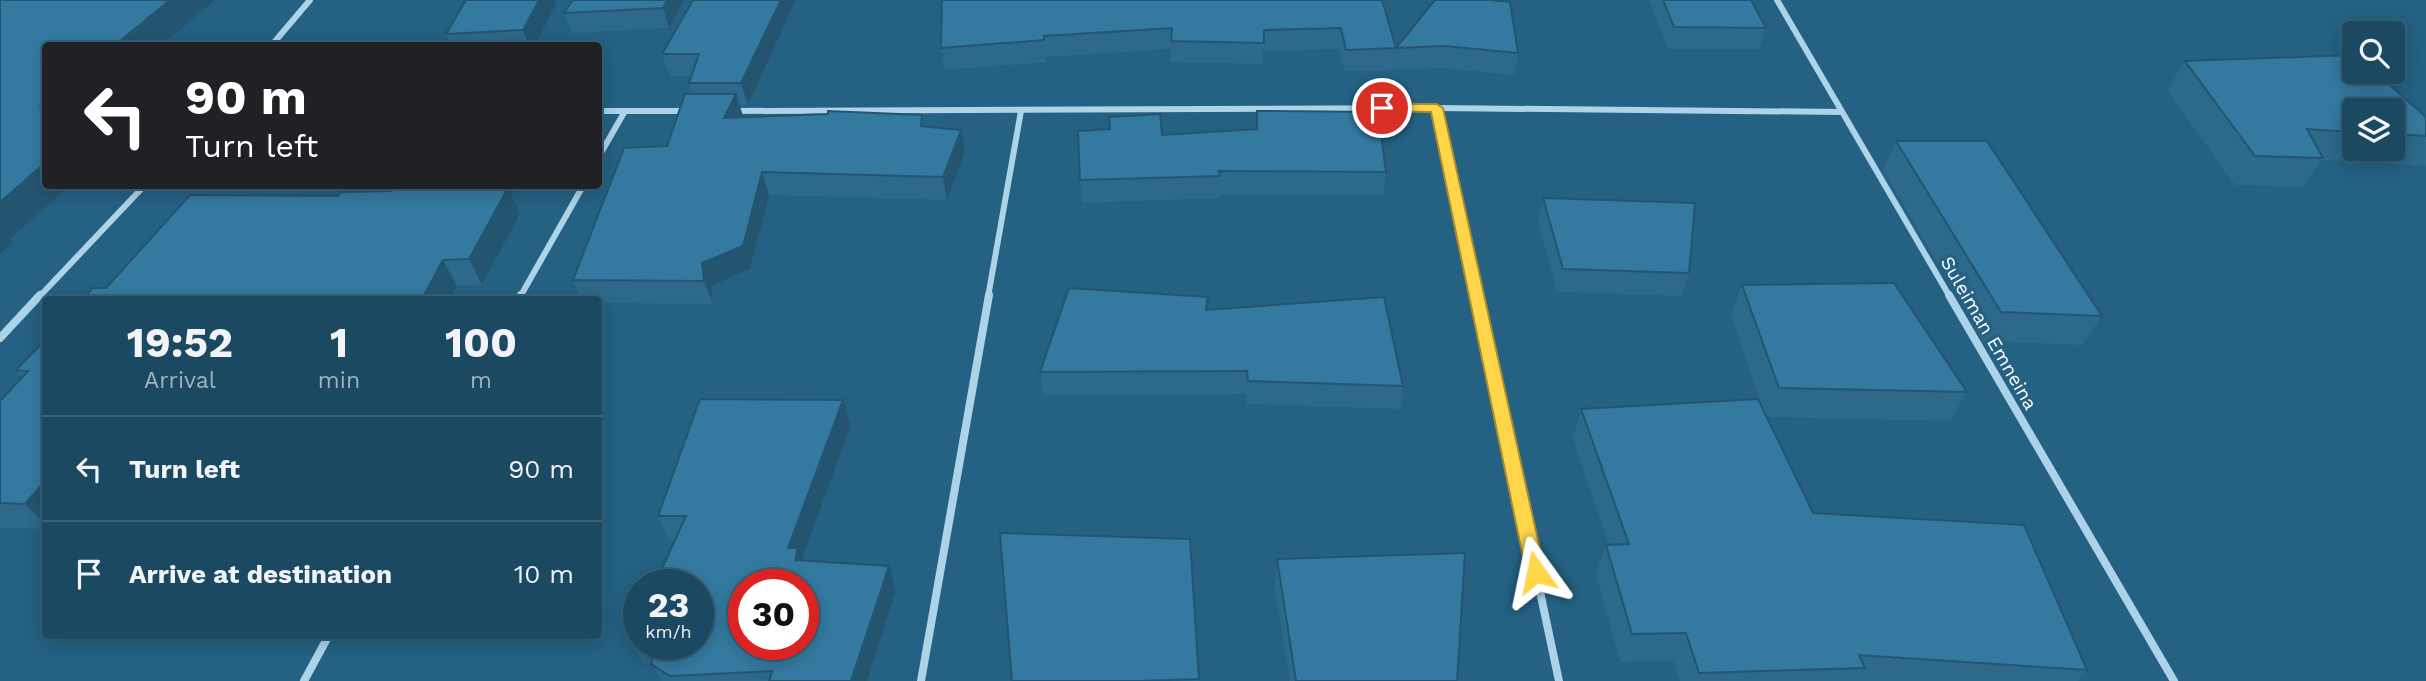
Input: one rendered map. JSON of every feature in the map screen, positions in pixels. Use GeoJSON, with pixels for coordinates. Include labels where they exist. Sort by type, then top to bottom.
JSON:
{"type":"FeatureCollection","features":[{"type":"Feature","properties":{"kind":"street"},"geometry":{"type":"LineString","coordinates":[[274,42],[310,0]]}},
{"type":"Feature","properties":{"kind":"street","name":"Suleiman Emneina"},"geometry":{"type":"LineString","coordinates":[[1777,0],[2174,681]]}},
{"type":"Feature","properties":{"kind":"street"},"geometry":{"type":"LineString","coordinates":[[721,111],[1437,108],[1842,113]]}},
{"type":"Feature","properties":{"kind":"street"},"geometry":{"type":"LineString","coordinates":[[1437,108],[1559,681]]}},
{"type":"Feature","properties":{"kind":"street"},"geometry":{"type":"LineString","coordinates":[[602,111],[693,111]]}},
{"type":"Feature","properties":{"kind":"street"},"geometry":{"type":"LineString","coordinates":[[602,151],[625,111]]}},
{"type":"Feature","properties":{"kind":"street"},"geometry":{"type":"LineString","coordinates":[[921,681],[1021,111]]}},
{"type":"Feature","properties":{"kind":"street"},"geometry":{"type":"LineString","coordinates":[[0,338],[141,189]]}},
{"type":"Feature","properties":{"kind":"street"},"geometry":{"type":"LineString","coordinates":[[521,296],[581,189]]}},
{"type":"Feature","properties":{"kind":"street"},"geometry":{"type":"LineString","coordinates":[[304,681],[328,639]]}},
{"type":"Feature","properties":{"kind":"building"},"geometry":{"type":"Polygon","coordinates":[[[0,0],[170,0],[119,42],[42,42],[42,165],[0,202],[0,0]]]}},
{"type":"Feature","properties":{"kind":"building"},"geometry":{"type":"Polygon","coordinates":[[[466,0],[539,0],[523,30],[446,34],[466,0]]]}},
{"type":"Feature","properties":{"kind":"building"},"geometry":{"type":"Polygon","coordinates":[[[573,0],[667,0],[663,8],[564,13],[573,0]]]}},
{"type":"Feature","properties":{"kind":"building"},"geometry":{"type":"Polygon","coordinates":[[[693,0],[781,0],[741,83],[689,83],[699,54],[662,54],[693,0]]]}},
{"type":"Feature","properties":{"kind":"building"},"geometry":{"type":"Polygon","coordinates":[[[942,0],[1382,0],[1396,48],[1346,50],[1341,28],[1264,30],[1264,43],[1171,41],[1172,28],[1044,36],[1044,40],[941,48],[942,0]]]}},
{"type":"Feature","properties":{"kind":"building"},"geometry":{"type":"Polygon","coordinates":[[[1435,0],[1510,2],[1518,53],[1444,46],[1396,48],[1435,0]]]}},
{"type":"Feature","properties":{"kind":"building"},"geometry":{"type":"Polygon","coordinates":[[[1663,0],[1751,0],[1766,28],[1674,27],[1663,0]]]}},
{"type":"Feature","properties":{"kind":"building"},"geometry":{"type":"Polygon","coordinates":[[[2342,55],[2342,84],[2389,84],[2404,98],[2342,98],[2342,131],[2307,129],[2323,158],[2255,156],[2185,61],[2342,55]]]}},
{"type":"Feature","properties":{"kind":"building"},"geometry":{"type":"Polygon","coordinates":[[[685,94],[736,94],[724,118],[828,114],[828,111],[922,115],[921,126],[961,130],[943,177],[762,172],[743,246],[702,263],[704,281],[573,280],[624,148],[667,146],[685,94]]]}},
{"type":"Feature","properties":{"kind":"building"},"geometry":{"type":"Polygon","coordinates":[[[2405,98],[2426,117],[2426,136],[2405,135],[2405,98]]]}},
{"type":"Feature","properties":{"kind":"building"},"geometry":{"type":"Polygon","coordinates":[[[1257,111],[1378,112],[1386,172],[1219,171],[1220,176],[1080,180],[1078,131],[1110,129],[1109,117],[1160,114],[1162,135],[1257,129],[1257,111]]]}},
{"type":"Feature","properties":{"kind":"building"},"geometry":{"type":"Polygon","coordinates":[[[1896,141],[1987,141],[2102,316],[2001,312],[1896,141]]]}},
{"type":"Feature","properties":{"kind":"building"},"geometry":{"type":"Polygon","coordinates":[[[507,189],[469,259],[443,260],[424,296],[85,296],[93,288],[106,288],[190,195],[338,196],[341,192],[507,189]]]}},
{"type":"Feature","properties":{"kind":"building"},"geometry":{"type":"Polygon","coordinates":[[[1543,198],[1695,203],[1689,273],[1563,269],[1543,198]]]}},
{"type":"Feature","properties":{"kind":"building"},"geometry":{"type":"Polygon","coordinates":[[[1894,283],[1967,392],[1779,388],[1742,285],[1894,283]]]}},
{"type":"Feature","properties":{"kind":"building"},"geometry":{"type":"Polygon","coordinates":[[[1069,288],[1208,297],[1206,310],[1384,297],[1403,386],[1248,381],[1247,371],[1040,372],[1069,288]]]}},
{"type":"Feature","properties":{"kind":"building"},"geometry":{"type":"Polygon","coordinates":[[[42,343],[42,485],[25,504],[0,503],[0,401],[28,371],[16,370],[42,343]]]}},
{"type":"Feature","properties":{"kind":"building"},"geometry":{"type":"Polygon","coordinates":[[[700,399],[843,400],[788,548],[798,548],[795,560],[889,566],[851,681],[769,681],[772,671],[670,676],[651,664],[652,660],[714,660],[714,569],[662,569],[686,516],[658,516],[700,399]]]}},
{"type":"Feature","properties":{"kind":"building"},"geometry":{"type":"Polygon","coordinates":[[[1758,399],[1813,513],[2024,525],[2087,670],[1859,655],[1865,668],[1699,673],[1686,633],[1632,634],[1606,545],[1629,544],[1581,409],[1758,399]]]}},
{"type":"Feature","properties":{"kind":"building"},"geometry":{"type":"Polygon","coordinates":[[[1000,533],[1190,539],[1199,679],[1012,681],[1000,533]]]}},
{"type":"Feature","properties":{"kind":"building"},"geometry":{"type":"Polygon","coordinates":[[[1465,553],[1457,681],[1296,681],[1277,559],[1465,553]]]}},
{"type":"Feature","properties":{"kind":"route"},"geometry":{"type":"LineString","coordinates":[[1382,108],[1437,108],[1536,572]]}}]}
